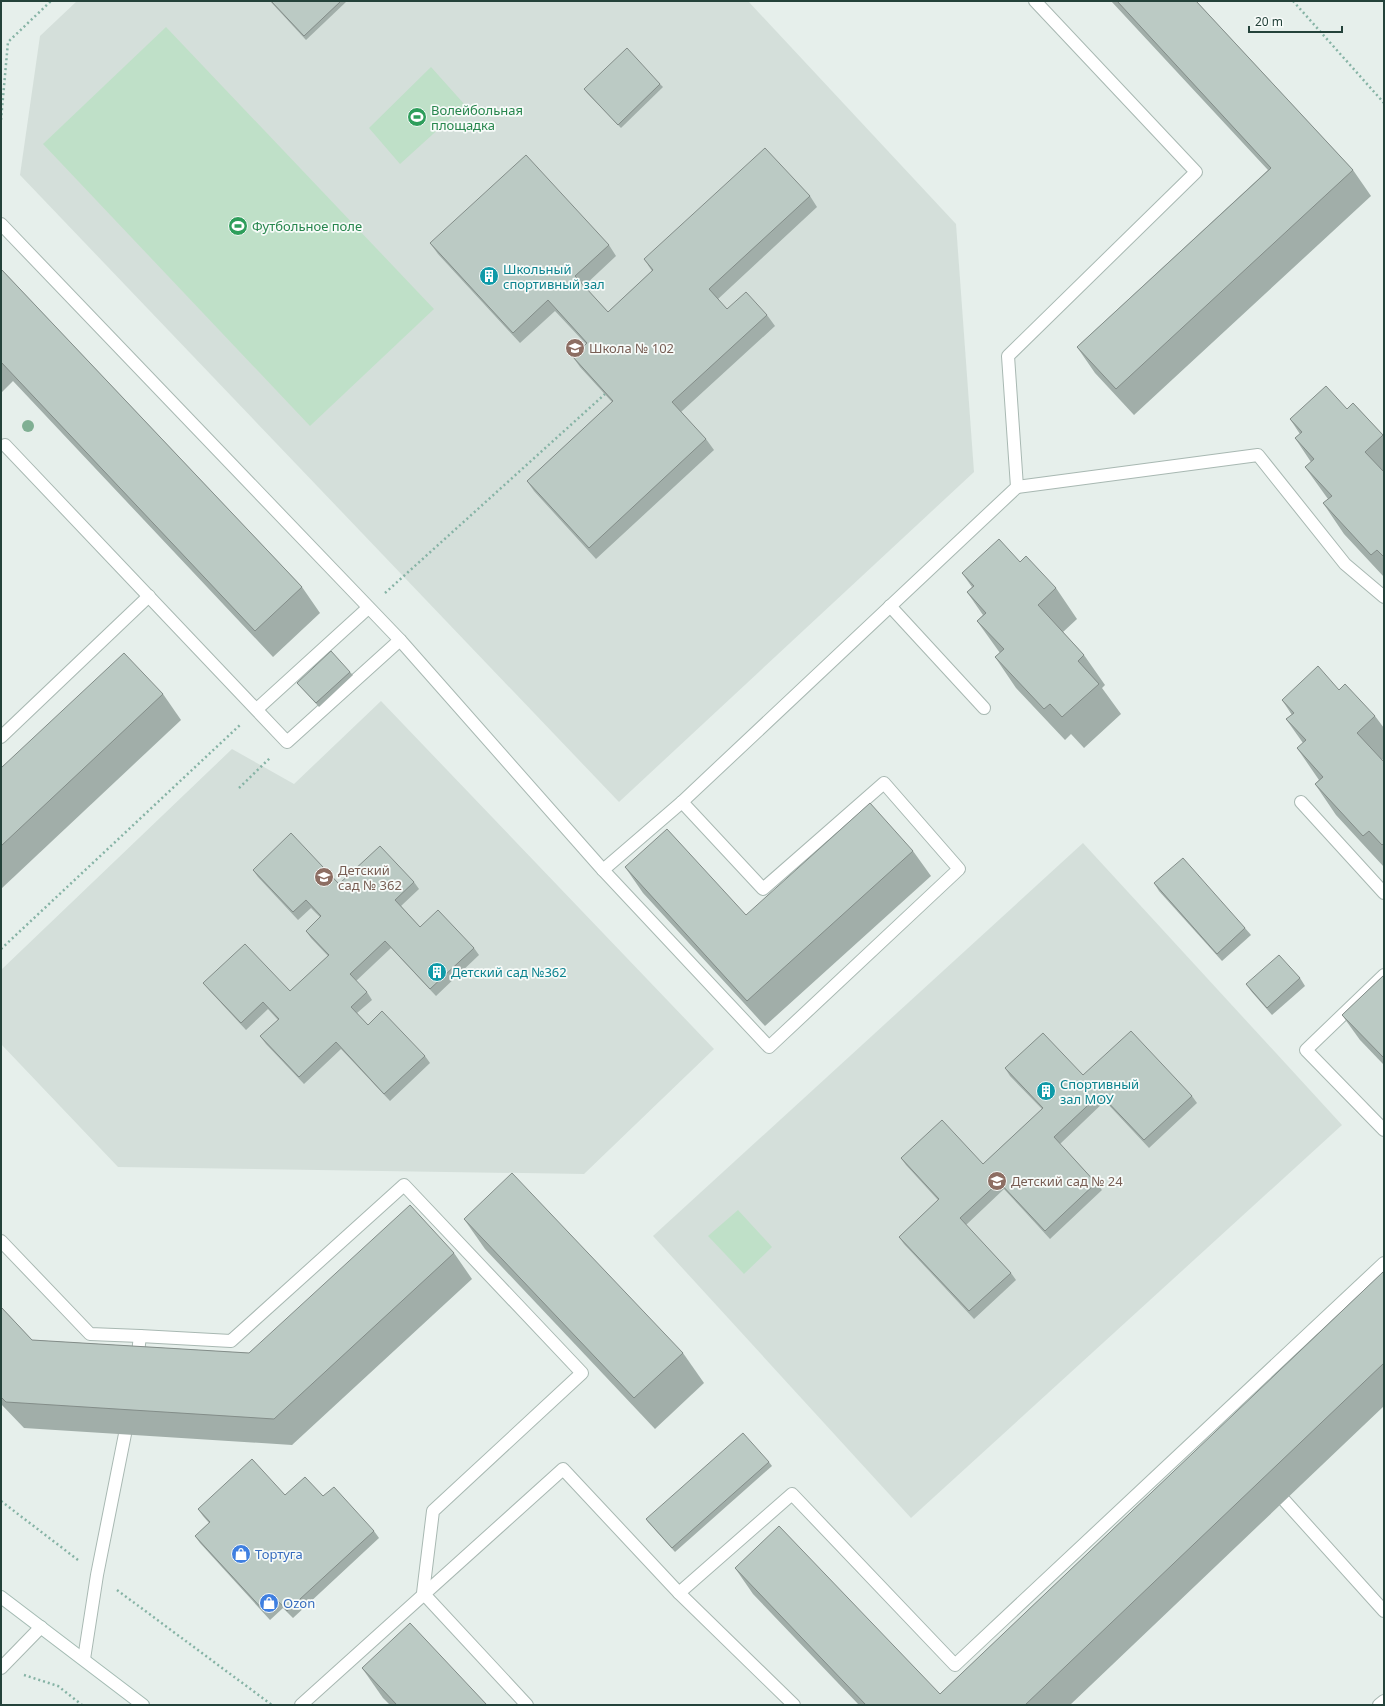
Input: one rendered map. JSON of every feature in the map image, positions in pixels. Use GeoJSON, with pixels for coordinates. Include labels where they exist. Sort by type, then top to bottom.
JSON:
{"type":"FeatureCollection","features":[{"type":"Feature","properties":{"kind":"main road"},"geometry":{"type":"LineString","coordinates":[[1017,487],[1008,356],[1196,172],[1042,3]]}},
{"type":"Feature","properties":{"kind":"main road"},"geometry":{"type":"LineString","coordinates":[[1,224],[400,640],[603,870],[769,1047],[958,869],[884,783],[762,889],[682,802]]}},
{"type":"Feature","properties":{"kind":"main road"},"geometry":{"type":"LineString","coordinates":[[5,445],[287,742],[400,640]]}},
{"type":"Feature","properties":{"kind":"main road"},"geometry":{"type":"LineString","coordinates":[[603,870],[682,802],[1017,487],[1258,455],[1345,564],[1384,597]]}},
{"type":"Feature","properties":{"kind":"main road"},"geometry":{"type":"LineString","coordinates":[[1,737],[149,596]]}},
{"type":"Feature","properties":{"kind":"main road"},"geometry":{"type":"LineString","coordinates":[[890,606],[984,708]]}},
{"type":"Feature","properties":{"kind":"main road"},"geometry":{"type":"LineString","coordinates":[[257,709],[368,608]]}},
{"type":"Feature","properties":{"kind":"main road"},"geometry":{"type":"LineString","coordinates":[[1301,802],[1384,893]]}},
{"type":"Feature","properties":{"kind":"main road"},"geometry":{"type":"LineString","coordinates":[[1384,975],[1306,1050],[1384,1130]]}},
{"type":"Feature","properties":{"kind":"main road"},"geometry":{"type":"LineString","coordinates":[[1,1241],[90,1334],[231,1341],[404,1185],[582,1374],[433,1511],[424,1593],[527,1705]]}},
{"type":"Feature","properties":{"kind":"main road"},"geometry":{"type":"LineString","coordinates":[[679,1593],[792,1494],[955,1665],[1212,1431],[1384,1264]]}},
{"type":"Feature","properties":{"kind":"main road"},"geometry":{"type":"LineString","coordinates":[[136,1371],[140,1336]]}},
{"type":"Feature","properties":{"kind":"main road"},"geometry":{"type":"LineString","coordinates":[[84,1659],[97,1575],[125,1434]]}},
{"type":"Feature","properties":{"kind":"main road"},"geometry":{"type":"LineString","coordinates":[[301,1705],[563,1468],[679,1593],[794,1705]]}},
{"type":"Feature","properties":{"kind":"main road"},"geometry":{"type":"LineString","coordinates":[[1284,1500],[1384,1611]]}},
{"type":"Feature","properties":{"kind":"main road"},"geometry":{"type":"LineString","coordinates":[[1,1597],[143,1705]]}},
{"type":"Feature","properties":{"kind":"main road"},"geometry":{"type":"LineString","coordinates":[[1,1668],[41,1626]]}},
{"type":"Feature","properties":{"kind":"main road"},"geometry":{"type":"LineString","coordinates":[[1379,1705],[1384,1700]]}},
{"type":"Feature","properties":{"kind":"path"},"geometry":{"type":"LineString","coordinates":[[1,120],[8,42],[51,1]]}},
{"type":"Feature","properties":{"kind":"path"},"geometry":{"type":"LineString","coordinates":[[1293,1],[1384,103]]}},
{"type":"Feature","properties":{"kind":"path"},"geometry":{"type":"LineString","coordinates":[[368,608],[605,394]]}},
{"type":"Feature","properties":{"kind":"path"},"geometry":{"type":"LineString","coordinates":[[1,949],[257,709]]}},
{"type":"Feature","properties":{"kind":"path"},"geometry":{"type":"LineString","coordinates":[[239,788],[287,742]]}},
{"type":"Feature","properties":{"kind":"path"},"geometry":{"type":"LineString","coordinates":[[1,1501],[97,1575],[272,1705]]}},
{"type":"Feature","properties":{"kind":"path"},"geometry":{"type":"LineString","coordinates":[[1,1668],[58,1686],[82,1705]]}},
{"type":"Feature","properties":{"kind":"shaded area","name":"Школа № 102"},"geometry":{"type":"Polygon","coordinates":[[[77,1],[748,1],[956,224],[974,472],[619,802],[20,175],[40,36],[77,1]]]}},
{"type":"Feature","properties":{"kind":"shaded area","name":"Детский сад № 362"},"geometry":{"type":"Polygon","coordinates":[[[381,701],[714,1049],[584,1174],[118,1167],[1,1044],[1,970],[232,749],[294,784],[381,701]]]}},
{"type":"Feature","properties":{"kind":"shaded area","name":"Детский сад № 24"},"geometry":{"type":"Polygon","coordinates":[[[1083,843],[1342,1125],[911,1518],[653,1236],[1083,843]]]}},
{"type":"Feature","properties":{"kind":"green space","name":"Футбольное поле"},"geometry":{"type":"Polygon","coordinates":[[[166,27],[434,309],[310,426],[43,144],[166,27]]]}},
{"type":"Feature","properties":{"kind":"green space","name":"Волейбольная площадка"},"geometry":{"type":"Polygon","coordinates":[[[431,67],[465,105],[400,164],[369,128],[431,67]]]}},
{"type":"Feature","properties":{"kind":"green space"},"geometry":{"type":"Polygon","coordinates":[[[738,1210],[772,1247],[744,1274],[708,1236],[738,1210]]]}},
{"type":"Feature","properties":{"kind":"building"},"geometry":{"type":"Polygon","coordinates":[[[271,1],[341,1],[304,36],[271,1]]]}},
{"type":"Feature","properties":{"kind":"building"},"geometry":{"type":"Polygon","coordinates":[[[1117,1],[1196,1],[1353,170],[1116,389],[1077,347],[1271,168],[1117,1]]]}},
{"type":"Feature","properties":{"kind":"building"},"geometry":{"type":"Polygon","coordinates":[[[627,48],[660,84],[618,125],[584,89],[627,48]]]}},
{"type":"Feature","properties":{"kind":"building"},"geometry":{"type":"Polygon","coordinates":[[[765,148],[810,196],[709,289],[727,309],[746,292],[767,315],[672,402],[706,439],[589,548],[527,481],[613,401],[573,357],[587,343],[548,300],[513,333],[430,243],[526,155],[609,245],[575,276],[608,312],[653,270],[644,259],[765,148]]]}},
{"type":"Feature","properties":{"kind":"building"},"geometry":{"type":"Polygon","coordinates":[[[1,269],[302,587],[255,631],[1,362],[1,269]]]}},
{"type":"Feature","properties":{"kind":"building"},"geometry":{"type":"Polygon","coordinates":[[[1326,386],[1347,409],[1353,403],[1383,435],[1365,452],[1384,472],[1384,557],[1377,550],[1371,555],[1323,503],[1332,496],[1305,467],[1314,459],[1295,438],[1302,432],[1290,419],[1326,386]]]}},
{"type":"Feature","properties":{"kind":"building"},"geometry":{"type":"Polygon","coordinates":[[[999,539],[1020,562],[1026,556],[1056,588],[1038,605],[1084,655],[1078,661],[1099,684],[1062,717],[1050,704],[1044,709],[995,657],[1004,649],[977,621],[986,613],[967,592],[974,586],[962,573],[999,539]]]}},
{"type":"Feature","properties":{"kind":"building"},"geometry":{"type":"Polygon","coordinates":[[[331,651],[350,672],[316,703],[297,683],[331,651]]]}},
{"type":"Feature","properties":{"kind":"building"},"geometry":{"type":"Polygon","coordinates":[[[124,653],[163,694],[1,846],[1,768],[124,653]]]}},
{"type":"Feature","properties":{"kind":"building"},"geometry":{"type":"Polygon","coordinates":[[[1318,666],[1339,690],[1345,684],[1375,716],[1357,733],[1384,762],[1384,843],[1382,845],[1369,831],[1363,836],[1315,784],[1323,777],[1297,748],[1306,740],[1286,719],[1294,713],[1282,700],[1318,666]]]}},
{"type":"Feature","properties":{"kind":"building"},"geometry":{"type":"Polygon","coordinates":[[[870,803],[913,851],[747,1001],[625,867],[667,829],[746,915],[870,803]]]}},
{"type":"Feature","properties":{"kind":"building","name":"Детский сад №362"},"geometry":{"type":"Polygon","coordinates":[[[291,833],[339,884],[380,846],[414,882],[395,900],[420,927],[438,910],[474,948],[430,989],[385,941],[350,974],[367,992],[351,1007],[368,1025],[382,1011],[425,1056],[384,1094],[336,1042],[299,1077],[260,1036],[279,1019],[263,1002],[241,1023],[203,983],[245,944],[290,991],[329,955],[306,931],[321,916],[306,900],[293,912],[253,870],[291,833]]]}},
{"type":"Feature","properties":{"kind":"building"},"geometry":{"type":"Polygon","coordinates":[[[1183,858],[1245,928],[1217,954],[1154,883],[1183,858]]]}},
{"type":"Feature","properties":{"kind":"building"},"geometry":{"type":"Polygon","coordinates":[[[1279,955],[1300,978],[1267,1008],[1246,984],[1279,955]]]}},
{"type":"Feature","properties":{"kind":"building"},"geometry":{"type":"Polygon","coordinates":[[[1384,975],[1384,1058],[1342,1015],[1384,975]]]}},
{"type":"Feature","properties":{"kind":"building"},"geometry":{"type":"Polygon","coordinates":[[[1131,1031],[1192,1096],[1144,1140],[1100,1094],[1054,1137],[1096,1183],[1045,1231],[999,1182],[960,1218],[1011,1273],[969,1311],[899,1237],[939,1199],[901,1158],[942,1120],[983,1164],[1043,1108],[1005,1068],[1043,1033],[1083,1075],[1131,1031]]]}},
{"type":"Feature","properties":{"kind":"building"},"geometry":{"type":"Polygon","coordinates":[[[512,1173],[683,1353],[634,1398],[464,1219],[512,1173]]]}},
{"type":"Feature","properties":{"kind":"building"},"geometry":{"type":"Polygon","coordinates":[[[410,1205],[454,1253],[274,1419],[6,1402],[1,1397],[1,1307],[32,1340],[249,1353],[410,1205]]]}},
{"type":"Feature","properties":{"kind":"building"},"geometry":{"type":"Polygon","coordinates":[[[1384,1271],[1384,1363],[1025,1705],[866,1705],[735,1568],[779,1526],[940,1694],[1384,1271]]]}},
{"type":"Feature","properties":{"kind":"building"},"geometry":{"type":"Polygon","coordinates":[[[743,1433],[769,1462],[672,1548],[646,1519],[743,1433]]]}},
{"type":"Feature","properties":{"kind":"building"},"geometry":{"type":"Polygon","coordinates":[[[252,1459],[285,1495],[305,1477],[323,1496],[334,1487],[374,1531],[287,1611],[278,1601],[265,1612],[195,1536],[210,1522],[198,1509],[252,1459]]]}},
{"type":"Feature","properties":{"kind":"building"},"geometry":{"type":"Polygon","coordinates":[[[410,1623],[487,1705],[397,1705],[362,1668],[410,1623]]]}},
{"type":"Feature","properties":{"kind":"place","name":"Волейбольная площадка"},"geometry":{"type":"Point","coordinates":[417,117]}},
{"type":"Feature","properties":{"kind":"place","name":"Футбольное поле"},"geometry":{"type":"Point","coordinates":[238,226]}},
{"type":"Feature","properties":{"kind":"place","name":"Школьный спортивный зал"},"geometry":{"type":"Point","coordinates":[489,276]}},
{"type":"Feature","properties":{"kind":"place","name":"Школа № 102"},"geometry":{"type":"Point","coordinates":[575,348]}},
{"type":"Feature","properties":{"kind":"place","name":"Детский сад № 362"},"geometry":{"type":"Point","coordinates":[324,877]}},
{"type":"Feature","properties":{"kind":"place","name":"Детский сад №362"},"geometry":{"type":"Point","coordinates":[437,972]}},
{"type":"Feature","properties":{"kind":"place","name":"Спортивный зал МОУ"},"geometry":{"type":"Point","coordinates":[1046,1091]}},
{"type":"Feature","properties":{"kind":"place","name":"Детский сад № 24"},"geometry":{"type":"Point","coordinates":[997,1181]}},
{"type":"Feature","properties":{"kind":"place","name":"Тортуга"},"geometry":{"type":"Point","coordinates":[241,1554]}},
{"type":"Feature","properties":{"kind":"place","name":"Ozon"},"geometry":{"type":"Point","coordinates":[269,1603]}}]}
